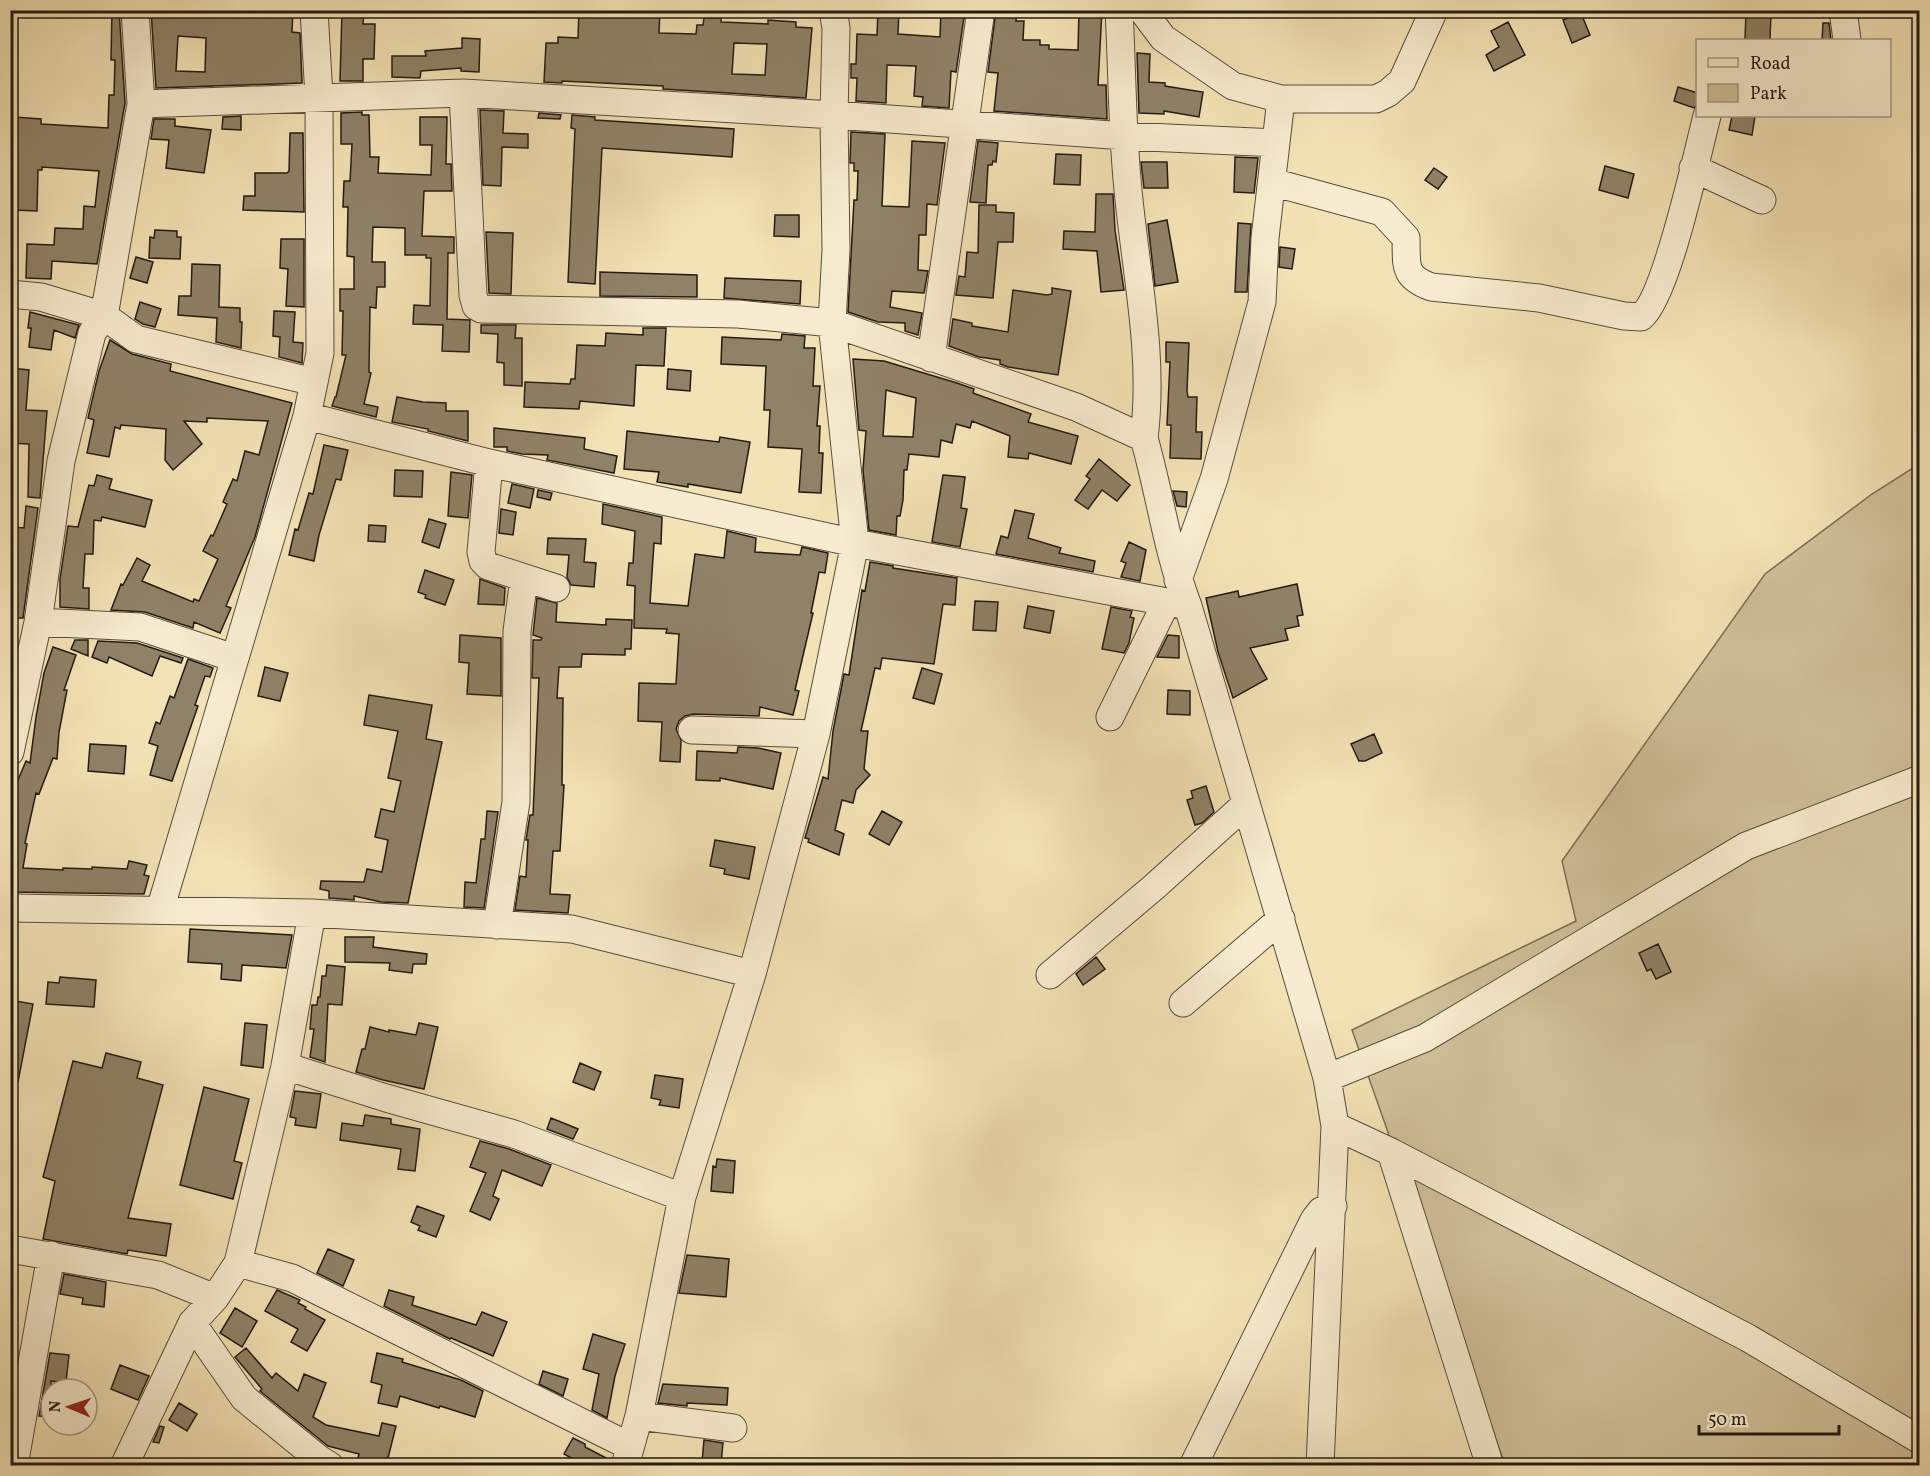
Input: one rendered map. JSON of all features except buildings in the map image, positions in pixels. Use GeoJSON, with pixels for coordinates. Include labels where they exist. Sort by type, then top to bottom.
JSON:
{"type":"FeatureCollection","features":[{"type":"Feature","properties":{"kind":"street"},"geometry":{"type":"LineString","coordinates":[[10,753],[38,622],[62,461],[92,333],[104,316],[141,104],[135,10]]}},
{"type":"Feature","properties":{"kind":"street"},"geometry":{"type":"LineString","coordinates":[[160,910],[307,416],[320,353],[320,97],[314,10]]}},
{"type":"Feature","properties":{"kind":"street"},"geometry":{"type":"LineString","coordinates":[[238,1263],[292,1278],[627,1456],[639,1416],[682,1197],[752,974],[816,734],[855,543],[832,323],[836,250],[834,115],[837,28],[833,10]]}},
{"type":"Feature","properties":{"kind":"street"},"geometry":{"type":"LineString","coordinates":[[931,357],[981,10]]}},
{"type":"Feature","properties":{"kind":"street"},"geometry":{"type":"LineString","coordinates":[[1119,10],[1126,178],[1141,298],[1148,388],[1144,438],[1154,470],[1178,597],[1281,919],[1327,1078],[1335,1126],[1320,1466]]}},
{"type":"Feature","properties":{"kind":"street"},"geometry":{"type":"LineString","coordinates":[[1142,10],[1163,38],[1233,86],[1281,99],[1376,99],[1388,93],[1402,81],[1434,10]]}},
{"type":"Feature","properties":{"kind":"street"},"geometry":{"type":"LineString","coordinates":[[1843,10],[1847,39]]}},
{"type":"Feature","properties":{"kind":"street"},"geometry":{"type":"LineString","coordinates":[[141,104],[463,93],[834,115],[1125,136],[1276,143]]}},
{"type":"Feature","properties":{"kind":"street"},"geometry":{"type":"LineString","coordinates":[[463,93],[473,295],[476,306],[481,309],[738,314],[832,323],[1076,407],[1144,438]]}},
{"type":"Feature","properties":{"kind":"street"},"geometry":{"type":"LineString","coordinates":[[1110,717],[1178,597],[1214,479],[1262,302],[1265,238],[1281,99]]}},
{"type":"Feature","properties":{"kind":"street"},"geometry":{"type":"LineString","coordinates":[[1272,182],[1382,212],[1406,238],[1408,270],[1416,281],[1431,287],[1539,297],[1624,316],[1641,317],[1647,312],[1667,268],[1707,117]]}},
{"type":"Feature","properties":{"kind":"street"},"geometry":{"type":"LineString","coordinates":[[1693,168],[1762,200]]}},
{"type":"Feature","properties":{"kind":"street"},"geometry":{"type":"LineString","coordinates":[[10,294],[41,297],[104,316],[136,339],[314,382]]}},
{"type":"Feature","properties":{"kind":"street"},"geometry":{"type":"LineString","coordinates":[[307,416],[489,463],[855,543],[1178,597]]}},
{"type":"Feature","properties":{"kind":"street"},"geometry":{"type":"LineString","coordinates":[[489,463],[481,552],[483,561],[488,566],[556,588]]}},
{"type":"Feature","properties":{"kind":"street"},"geometry":{"type":"LineString","coordinates":[[497,925],[516,802],[517,631],[524,578]]}},
{"type":"Feature","properties":{"kind":"street"},"geometry":{"type":"LineString","coordinates":[[38,622],[140,627],[234,658]]}},
{"type":"Feature","properties":{"kind":"street"},"geometry":{"type":"LineString","coordinates":[[692,730],[816,734]]}},
{"type":"Feature","properties":{"kind":"street"},"geometry":{"type":"LineString","coordinates":[[1327,1078],[1425,1038],[1746,846],[1920,779]]}},
{"type":"Feature","properties":{"kind":"street"},"geometry":{"type":"LineString","coordinates":[[1050,975],[1154,887],[1246,804]]}},
{"type":"Feature","properties":{"kind":"street"},"geometry":{"type":"LineString","coordinates":[[10,908],[312,913],[572,929],[752,974]]}},
{"type":"Feature","properties":{"kind":"street"},"geometry":{"type":"LineString","coordinates":[[124,1466],[192,1323],[215,1298],[238,1263],[285,1066],[312,913]]}},
{"type":"Feature","properties":{"kind":"street"},"geometry":{"type":"LineString","coordinates":[[1184,1003],[1281,919]]}},
{"type":"Feature","properties":{"kind":"street"},"geometry":{"type":"LineString","coordinates":[[285,1066],[386,1098],[514,1134],[682,1197]]}},
{"type":"Feature","properties":{"kind":"street"},"geometry":{"type":"LineString","coordinates":[[1335,1126],[1391,1152],[1748,1338],[1920,1440]]}},
{"type":"Feature","properties":{"kind":"street"},"geometry":{"type":"LineString","coordinates":[[1391,1152],[1490,1466]]}},
{"type":"Feature","properties":{"kind":"street"},"geometry":{"type":"LineString","coordinates":[[1193,1466],[1314,1220],[1321,1211],[1333,1206]]}},
{"type":"Feature","properties":{"kind":"street"},"geometry":{"type":"LineString","coordinates":[[10,1249],[158,1275],[215,1298]]}},
{"type":"Feature","properties":{"kind":"street"},"geometry":{"type":"LineString","coordinates":[[14,1466],[51,1255]]}},
{"type":"Feature","properties":{"kind":"street"},"geometry":{"type":"LineString","coordinates":[[192,1323],[244,1398],[322,1463]]}},
{"type":"Feature","properties":{"kind":"street"},"geometry":{"type":"LineString","coordinates":[[639,1416],[732,1428]]}},
{"type":"Feature","properties":{"kind":"green space"},"geometry":{"type":"Polygon","coordinates":[[[1919,464],[1919,1465],[1505,1465],[1352,1030],[1576,921],[1562,861],[1765,574],[1872,494],[1919,464]]]}}]}
